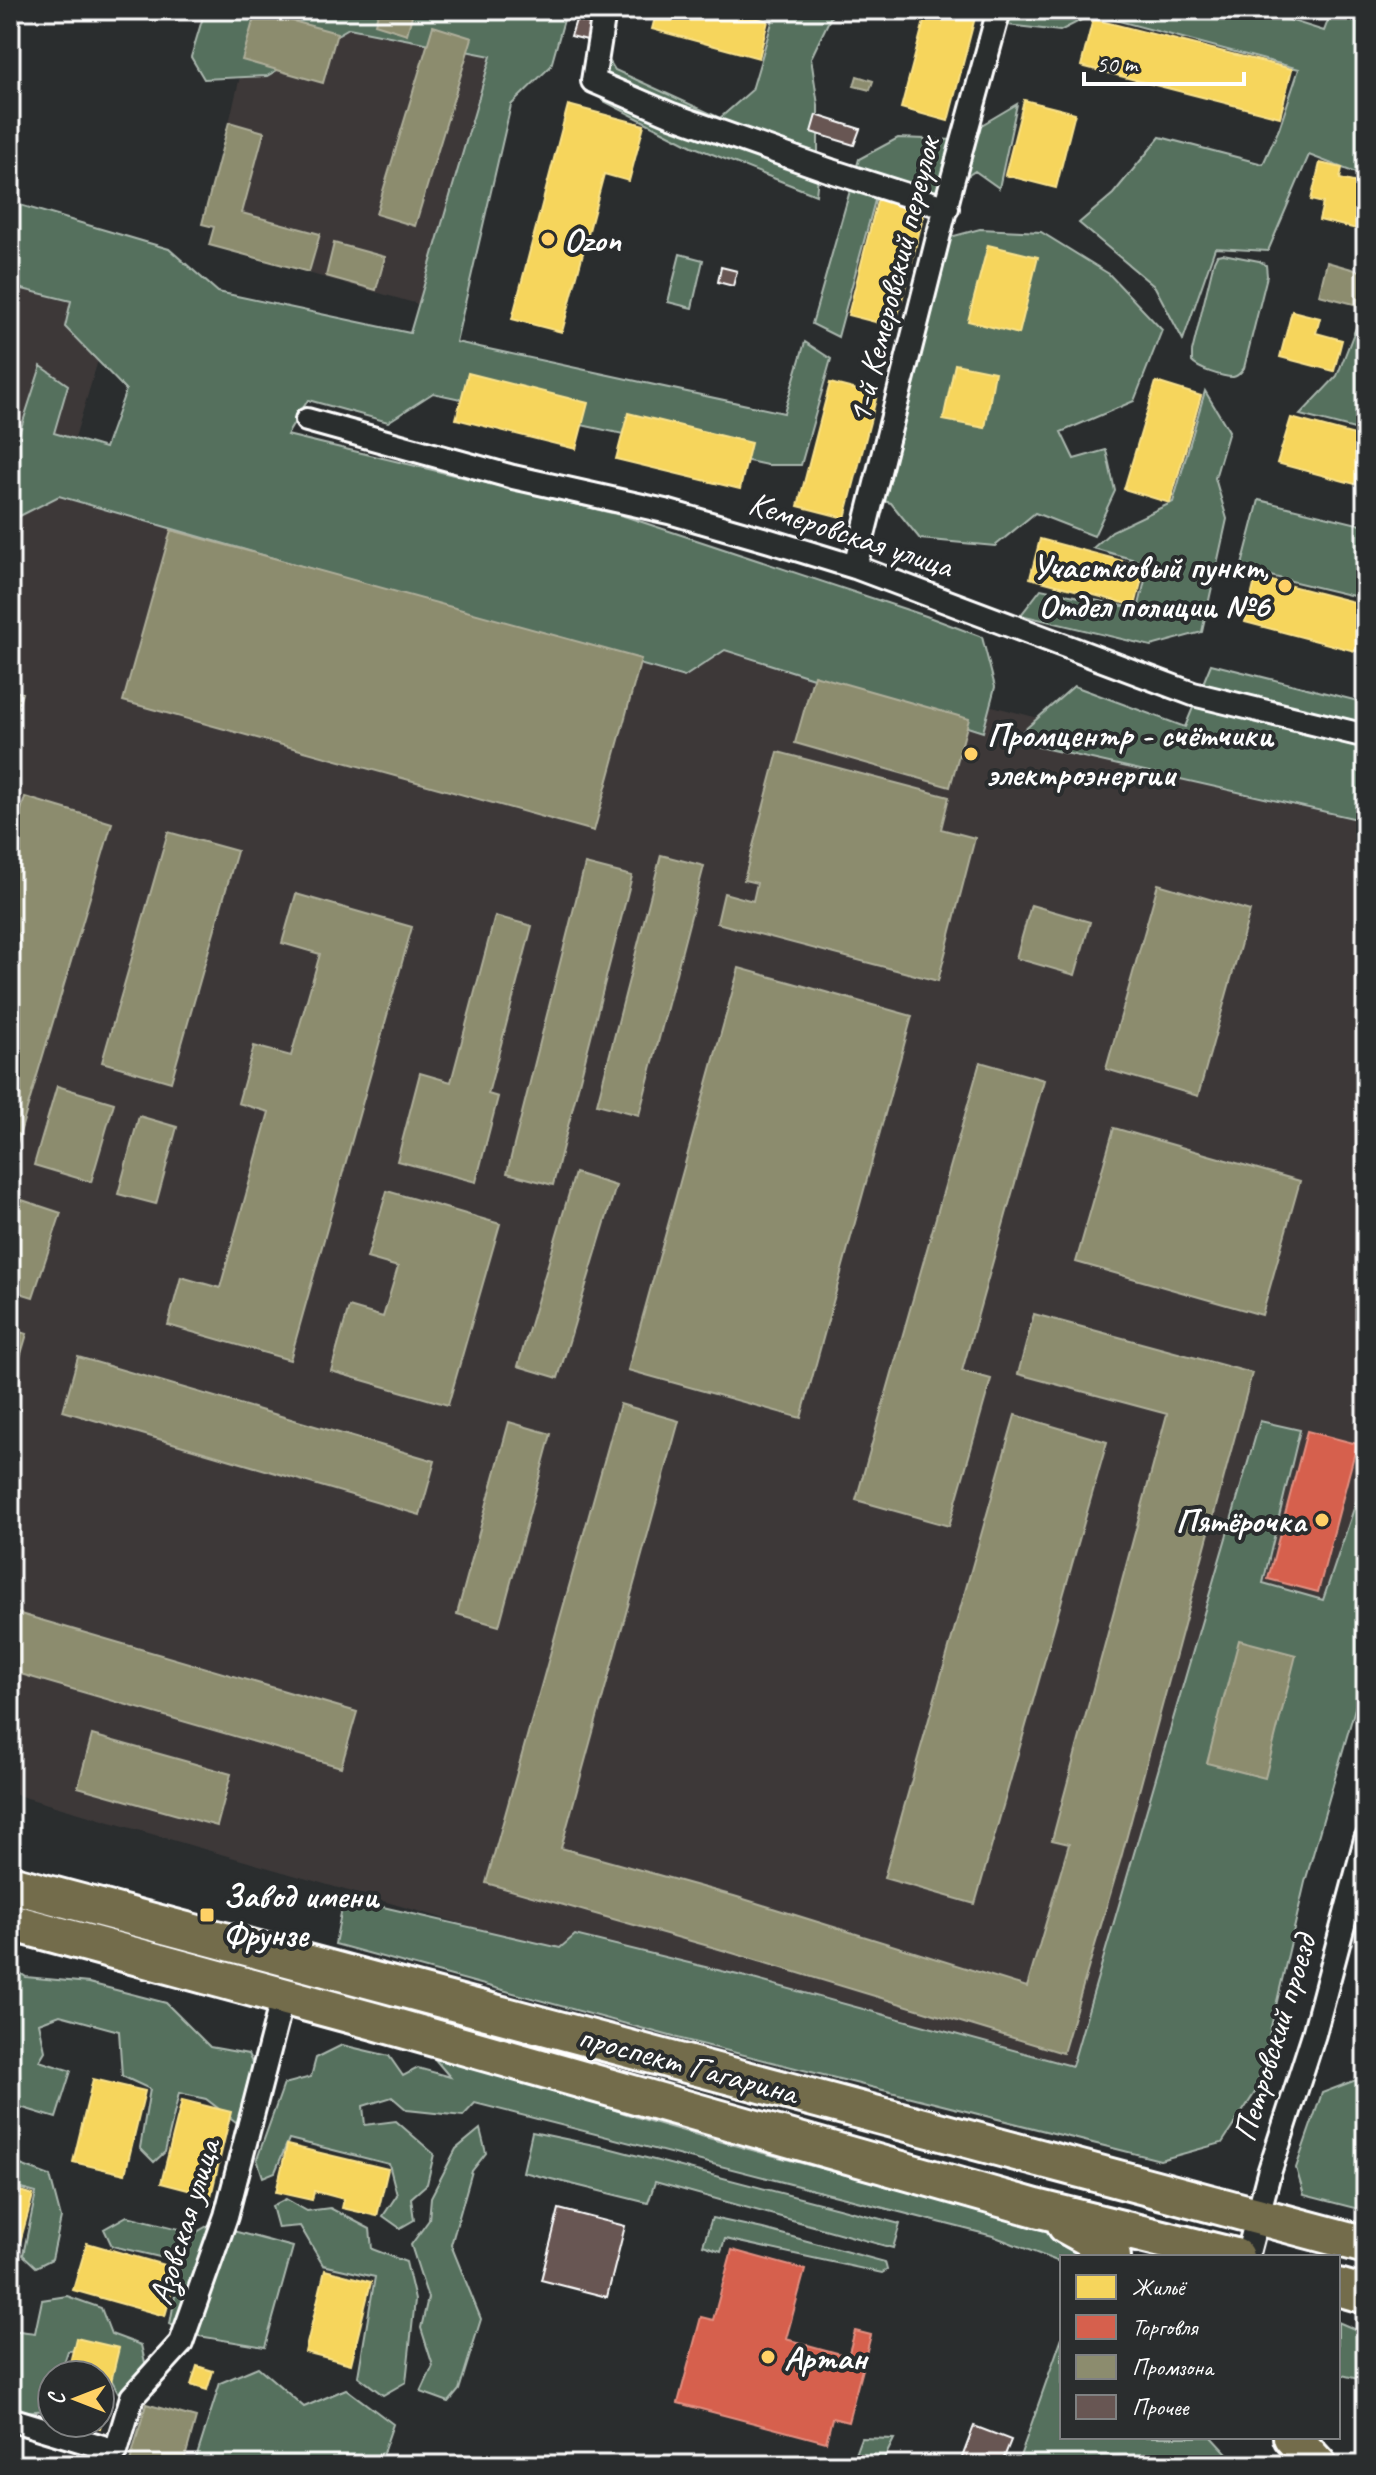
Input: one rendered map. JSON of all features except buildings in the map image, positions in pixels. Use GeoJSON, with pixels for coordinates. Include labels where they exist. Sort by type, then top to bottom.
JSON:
{"type":"FeatureCollection","features":[{"type":"Feature","properties":{"kind":"main road","name":"проспект Гагарина"},"geometry":{"type":"LineString","coordinates":[[10,1884],[1366,2245]]}},
{"type":"Feature","properties":{"kind":"main road","name":"проспект Гагарина"},"geometry":{"type":"LineString","coordinates":[[10,1922],[1036,2208],[1227,2255]]}},
{"type":"Feature","properties":{"kind":"main road"},"geometry":{"type":"LineString","coordinates":[[1036,2208],[1097,2242],[1110,2255]]}},
{"type":"Feature","properties":{"kind":"main road"},"geometry":{"type":"LineString","coordinates":[[1340,2288],[1366,2295]]}},
{"type":"Feature","properties":{"kind":"main road"},"geometry":{"type":"LineString","coordinates":[[1294,2439],[1318,2465]]}},
{"type":"Feature","properties":{"kind":"street","name":"1-й Кемеровский переулок"},"geometry":{"type":"LineString","coordinates":[[855,567],[952,182],[999,10]]}},
{"type":"Feature","properties":{"kind":"street"},"geometry":{"type":"LineString","coordinates":[[601,11],[593,81],[672,115],[947,208]]}},
{"type":"Feature","properties":{"kind":"street","name":"Кемеровская улица"},"geometry":{"type":"LineString","coordinates":[[307,420],[513,477],[669,512],[855,567],[1193,694],[1366,736]]}},
{"type":"Feature","properties":{"kind":"street","name":"Петровский проезд"},"geometry":{"type":"LineString","coordinates":[[1248,2255],[1269,2173],[1314,2034],[1366,1839]]}},
{"type":"Feature","properties":{"kind":"street","name":"Азовская улица"},"geometry":{"type":"LineString","coordinates":[[10,2419],[116,2451],[132,2397],[181,2343],[226,2216],[283,1996]]}},
{"type":"Feature","properties":{"kind":"shaded area"},"geometry":{"type":"Polygon","coordinates":[[[256,10],[506,49],[418,304],[209,245],[214,227],[202,224],[256,10]]]}},
{"type":"Feature","properties":{"kind":"shaded area"},"geometry":{"type":"Polygon","coordinates":[[[10,255],[121,283],[68,461],[1366,805],[1366,1528],[1202,2138],[10,1793],[10,255]]]}},
{"type":"Feature","properties":{"kind":"green space"},"geometry":{"type":"Polygon","coordinates":[[[205,10],[549,10],[565,16],[551,66],[511,105],[456,342],[784,413],[805,342],[831,359],[801,465],[767,465],[433,393],[388,422],[308,400],[287,435],[624,516],[982,637],[995,687],[983,732],[725,650],[684,677],[59,496],[10,521],[10,456],[41,366],[68,385],[54,433],[105,448],[126,390],[65,327],[71,301],[10,286],[10,202],[169,249],[218,292],[410,333],[491,56],[349,28],[267,76],[204,79],[191,57],[205,10]]]}},
{"type":"Feature","properties":{"kind":"green space"},"geometry":{"type":"Polygon","coordinates":[[[743,10],[834,10],[811,58],[818,105],[816,195],[692,146],[602,100],[587,67],[605,54],[615,70],[720,118],[752,90],[773,19],[743,10]]]}},
{"type":"Feature","properties":{"kind":"green space"},"geometry":{"type":"Polygon","coordinates":[[[1010,10],[1258,10],[1324,31],[1332,10],[1366,10],[1366,177],[1309,155],[1268,251],[1215,248],[1183,340],[1155,287],[1079,223],[1113,194],[1160,137],[1263,164],[1279,129],[1299,69],[1093,14],[1060,31],[1006,25],[1010,10]]]}},
{"type":"Feature","properties":{"kind":"green space"},"geometry":{"type":"Polygon","coordinates":[[[1017,104],[999,188],[975,171],[925,204],[877,193],[838,337],[812,324],[859,159],[898,138],[956,140],[1017,104]]]}},
{"type":"Feature","properties":{"kind":"green space"},"geometry":{"type":"Polygon","coordinates":[[[980,229],[1041,232],[1109,274],[1162,330],[1134,401],[1061,432],[1074,459],[1106,450],[1115,491],[1094,536],[1035,513],[995,546],[920,539],[891,503],[862,495],[928,243],[980,229]]]}},
{"type":"Feature","properties":{"kind":"green space"},"geometry":{"type":"Polygon","coordinates":[[[680,254],[703,260],[692,308],[668,302],[680,254]]]}},
{"type":"Feature","properties":{"kind":"green space"},"geometry":{"type":"Polygon","coordinates":[[[1217,255],[1259,261],[1266,265],[1267,276],[1244,368],[1233,377],[1211,372],[1192,362],[1214,261],[1217,255]]]}},
{"type":"Feature","properties":{"kind":"green space"},"geometry":{"type":"Polygon","coordinates":[[[1366,302],[1366,432],[1300,415],[1337,376],[1366,302]]]}},
{"type":"Feature","properties":{"kind":"green space"},"geometry":{"type":"Polygon","coordinates":[[[1205,391],[1229,431],[1215,478],[1227,519],[1202,632],[1151,646],[1021,615],[1041,589],[1138,609],[1149,564],[1093,548],[1112,531],[1173,502],[1205,391]]]}},
{"type":"Feature","properties":{"kind":"green space"},"geometry":{"type":"Polygon","coordinates":[[[1259,500],[1366,526],[1366,599],[1241,569],[1259,500]]]}},
{"type":"Feature","properties":{"kind":"green space"},"geometry":{"type":"Polygon","coordinates":[[[1211,664],[1366,703],[1366,821],[1012,741],[1074,686],[1185,727],[1211,664]]]}},
{"type":"Feature","properties":{"kind":"green space"},"geometry":{"type":"Polygon","coordinates":[[[1260,1421],[1300,1430],[1263,1583],[1323,1600],[1366,1473],[1366,1670],[1305,1882],[1256,2091],[1222,2143],[1160,2160],[681,2039],[335,1944],[344,1898],[560,1948],[575,1935],[742,1976],[1072,2066],[1260,1421]]]}},
{"type":"Feature","properties":{"kind":"green space"},"geometry":{"type":"Polygon","coordinates":[[[10,1966],[26,1977],[89,1983],[166,2003],[210,2047],[248,2054],[266,2092],[258,2119],[236,2122],[206,2099],[179,2093],[165,2152],[154,2162],[140,2148],[150,2089],[122,2076],[119,2031],[60,2015],[39,2023],[45,2051],[39,2061],[71,2071],[56,2118],[10,2104],[15,2077],[10,2075],[10,1966]]]}},
{"type":"Feature","properties":{"kind":"green space"},"geometry":{"type":"Polygon","coordinates":[[[342,2045],[389,2056],[403,2076],[418,2068],[450,2077],[433,2057],[506,2072],[688,2132],[1030,2223],[1061,2237],[1079,2255],[1060,2255],[1060,2262],[993,2236],[475,2103],[463,2116],[407,2110],[392,2097],[363,2106],[365,2125],[396,2121],[434,2154],[427,2184],[411,2198],[414,2220],[400,2228],[383,2216],[397,2195],[389,2164],[289,2139],[275,2172],[263,2177],[257,2159],[284,2084],[311,2077],[316,2058],[342,2045]]]}},
{"type":"Feature","properties":{"kind":"green space"},"geometry":{"type":"Polygon","coordinates":[[[1356,2080],[1366,2083],[1366,2211],[1304,2195],[1296,2168],[1322,2093],[1356,2080]]]}},
{"type":"Feature","properties":{"kind":"green space"},"geometry":{"type":"Polygon","coordinates":[[[480,2129],[486,2153],[472,2171],[451,2245],[481,2319],[459,2390],[449,2402],[421,2392],[433,2366],[421,2328],[428,2298],[411,2245],[429,2220],[431,2197],[456,2149],[480,2129]]]}},
{"type":"Feature","properties":{"kind":"green space"},"geometry":{"type":"Polygon","coordinates":[[[532,2132],[608,2148],[900,2224],[893,2248],[655,2182],[648,2203],[523,2172],[532,2132]]]}},
{"type":"Feature","properties":{"kind":"green space"},"geometry":{"type":"Polygon","coordinates":[[[10,2161],[50,2176],[61,2218],[52,2259],[36,2267],[23,2255],[36,2193],[10,2186],[10,2161]]]}},
{"type":"Feature","properties":{"kind":"green space"},"geometry":{"type":"Polygon","coordinates":[[[286,2199],[307,2211],[330,2208],[370,2229],[372,2249],[406,2262],[415,2300],[406,2382],[383,2395],[358,2376],[375,2277],[323,2265],[300,2226],[278,2228],[272,2206],[286,2199]]]}},
{"type":"Feature","properties":{"kind":"green space"},"geometry":{"type":"Polygon","coordinates":[[[127,2216],[195,2233],[216,2221],[237,2232],[293,2247],[265,2347],[187,2334],[170,2324],[181,2262],[112,2246],[104,2229],[127,2216]]]}},
{"type":"Feature","properties":{"kind":"green space"},"geometry":{"type":"Polygon","coordinates":[[[712,2218],[885,2262],[887,2270],[882,2273],[725,2239],[721,2251],[703,2245],[712,2218]]]}},
{"type":"Feature","properties":{"kind":"green space"},"geometry":{"type":"Polygon","coordinates":[[[67,2296],[101,2308],[111,2334],[141,2345],[147,2371],[121,2397],[116,2388],[116,2359],[100,2359],[94,2349],[68,2351],[65,2359],[36,2359],[36,2411],[10,2413],[10,2330],[35,2333],[42,2300],[67,2296]]]}},
{"type":"Feature","properties":{"kind":"green space"},"geometry":{"type":"Polygon","coordinates":[[[1340,2323],[1366,2334],[1366,2381],[1340,2374],[1340,2323]]]}},
{"type":"Feature","properties":{"kind":"green space"},"geometry":{"type":"Polygon","coordinates":[[[1060,2343],[1060,2439],[1214,2439],[1238,2465],[1017,2465],[1060,2343]]]}},
{"type":"Feature","properties":{"kind":"green space"},"geometry":{"type":"Polygon","coordinates":[[[258,2367],[304,2407],[346,2389],[393,2424],[383,2453],[357,2465],[194,2465],[220,2383],[258,2367]]]}},
{"type":"Feature","properties":{"kind":"green space"},"geometry":{"type":"Polygon","coordinates":[[[861,2438],[894,2439],[881,2465],[851,2465],[861,2438]]]}},
{"type":"Feature","properties":{"kind":"place","name":"Ozon"},"geometry":{"type":"Point","coordinates":[548,239]}},
{"type":"Feature","properties":{"kind":"place","name":"Участковый пункт, Отдел полиции №6"},"geometry":{"type":"Point","coordinates":[1285,586]}},
{"type":"Feature","properties":{"kind":"place","name":"Промцентр - счётчики электроэнергии"},"geometry":{"type":"Point","coordinates":[971,754]}},
{"type":"Feature","properties":{"kind":"place","name":"Пятёрочка"},"geometry":{"type":"Point","coordinates":[1322,1520]}},
{"type":"Feature","properties":{"kind":"place","name":"Завод имени Фрунзе"},"geometry":{"type":"Point","coordinates":[207,1915]}},
{"type":"Feature","properties":{"kind":"place","name":"Артан"},"geometry":{"type":"Point","coordinates":[768,2357]}}]}
